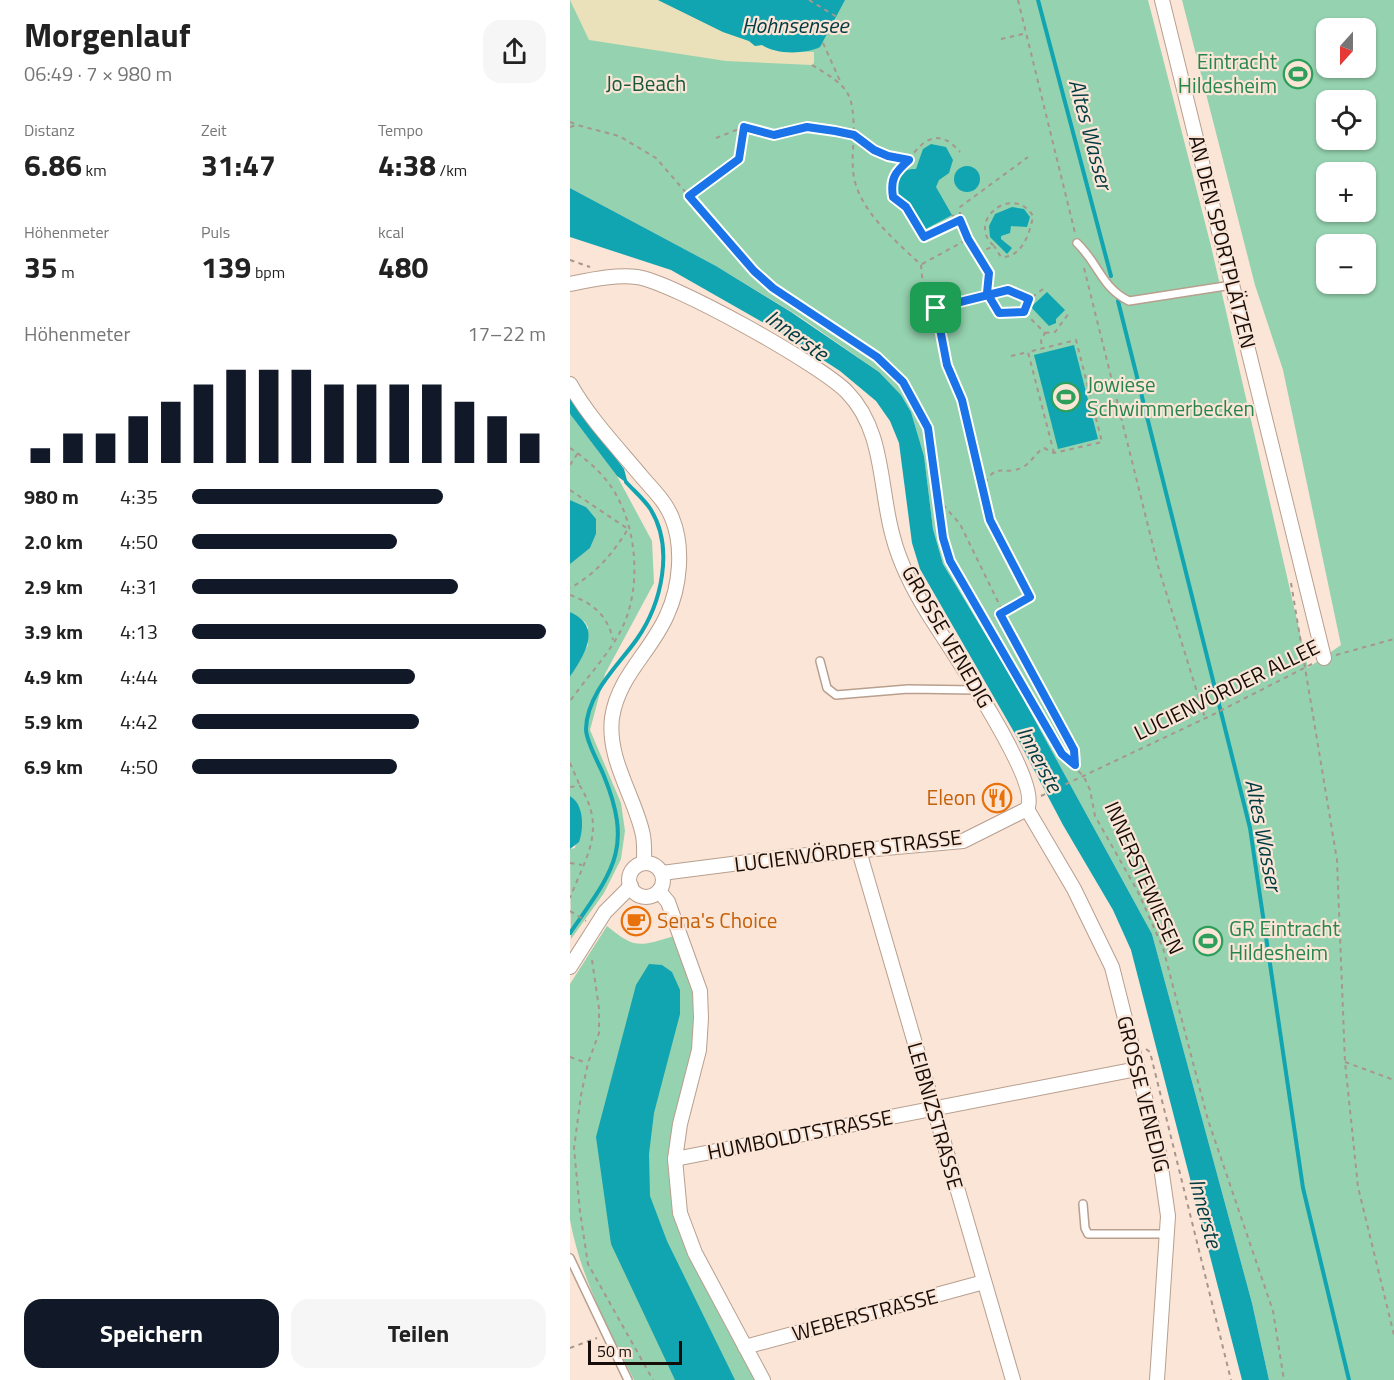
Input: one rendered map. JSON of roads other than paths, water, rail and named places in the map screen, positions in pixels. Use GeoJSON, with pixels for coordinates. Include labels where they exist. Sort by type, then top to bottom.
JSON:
{"type":"FeatureCollection","features":[{"type":"Feature","properties":{"kind":"street","name":"AN DEN SPORTPLÄTZEN"},"geometry":{"type":"LineString","coordinates":[[1162,0],[1324,658]]}},
{"type":"Feature","properties":{"kind":"street","name":"GROSSE VENEDIG"},"geometry":{"type":"LineString","coordinates":[[570,284],[629,276],[658,282],[775,344],[848,393],[862,412],[875,441],[890,525],[901,560],[925,609],[976,690],[1020,768],[1031,795],[1027,809],[1105,950],[1164,1181],[1167,1234],[1157,1380]]}},
{"type":"Feature","properties":{"kind":"street"},"geometry":{"type":"LineString","coordinates":[[570,384],[608,436],[663,502],[672,518],[676,534],[679,567],[674,600],[656,636],[626,676],[612,719],[613,747],[643,834],[644,863]]}},
{"type":"Feature","properties":{"kind":"street","name":"LUCIENVÖRDER STRASSE"},"geometry":{"type":"LineString","coordinates":[[662,873],[963,841],[1027,809]]}},
{"type":"Feature","properties":{"kind":"street","name":"LEIBNIZSTRASSE"},"geometry":{"type":"LineString","coordinates":[[860,851],[932,1109],[1013,1380]]}},
{"type":"Feature","properties":{"kind":"street"},"geometry":{"type":"LineString","coordinates":[[570,968],[605,912],[631,886],[632,871],[644,863],[655,865],[662,873],[663,882],[659,891],[644,896],[631,886]]}},
{"type":"Feature","properties":{"kind":"street"},"geometry":{"type":"LineString","coordinates":[[659,891],[668,902],[690,956],[700,991],[699,1050],[680,1124],[675,1159],[680,1213],[695,1253],[763,1380]]}},
{"type":"Feature","properties":{"kind":"street","name":"HUMBOLDTSTRASSE"},"geometry":{"type":"LineString","coordinates":[[675,1159],[1137,1069]]}},
{"type":"Feature","properties":{"kind":"street","name":"WEBERSTRASSE"},"geometry":{"type":"LineString","coordinates":[[745,1347],[984,1282]]}},
{"type":"Feature","properties":{"kind":"lane"},"geometry":{"type":"LineString","coordinates":[[1077,243],[1114,294],[1129,301],[1232,285]]}},
{"type":"Feature","properties":{"kind":"lane"},"geometry":{"type":"LineString","coordinates":[[820,661],[827,688],[836,695],[908,689],[976,690]]}},
{"type":"Feature","properties":{"kind":"lane"},"geometry":{"type":"LineString","coordinates":[[1083,1204],[1085,1228],[1089,1234],[1167,1234]]}},
{"type":"Feature","properties":{"kind":"lane"},"geometry":{"type":"LineString","coordinates":[[570,1258],[628,1380]]}},
{"type":"Feature","properties":{"kind":"water","name":"Hohnsensee"},"geometry":{"type":"Polygon","coordinates":[[[658,0],[845,0],[820,47],[791,52],[775,51],[762,45],[755,46],[749,41],[723,32],[658,0]]]}},
{"type":"Feature","properties":{"kind":"water"},"geometry":{"type":"Polygon","coordinates":[[[931,144],[946,147],[953,160],[949,173],[939,180],[936,187],[952,215],[922,231],[907,203],[896,191],[896,186],[903,172],[916,169],[923,149],[931,144]]]}},
{"type":"Feature","properties":{"kind":"water"},"geometry":{"type":"Polygon","coordinates":[[[967,166],[976,170],[980,179],[976,188],[967,192],[958,188],[954,179],[958,170],[967,166]]]}},
{"type":"Feature","properties":{"kind":"water","name":"Innerste"},"geometry":{"type":"Polygon","coordinates":[[[570,188],[716,266],[791,312],[879,372],[901,395],[911,412],[924,456],[933,529],[943,564],[1014,682],[1152,934],[1252,1303],[1269,1380],[1242,1380],[1131,950],[1113,910],[920,569],[912,543],[899,443],[890,421],[876,401],[840,371],[780,332],[671,270],[570,237],[570,188]]]}},
{"type":"Feature","properties":{"kind":"water"},"geometry":{"type":"Polygon","coordinates":[[[1012,207],[1024,209],[1030,217],[1027,227],[1011,226],[1010,233],[1001,236],[1001,239],[1012,248],[1007,254],[990,237],[989,226],[995,214],[1012,207]]]}},
{"type":"Feature","properties":{"kind":"water"},"geometry":{"type":"Polygon","coordinates":[[[1047,292],[1065,310],[1056,319],[1056,323],[1049,326],[1031,307],[1047,292]]]}},
{"type":"Feature","properties":{"kind":"water","name":"Jowiese Schwimmerbecken"},"geometry":{"type":"Polygon","coordinates":[[[1074,345],[1098,439],[1058,449],[1034,355],[1074,345]]]}},
{"type":"Feature","properties":{"kind":"water"},"geometry":{"type":"Polygon","coordinates":[[[570,397],[624,469],[628,484],[617,476],[570,414],[570,397]]]}},
{"type":"Feature","properties":{"kind":"water"},"geometry":{"type":"Polygon","coordinates":[[[570,500],[586,507],[596,519],[596,534],[590,548],[570,564],[570,500]]]}},
{"type":"Feature","properties":{"kind":"water"},"geometry":{"type":"Polygon","coordinates":[[[570,612],[586,625],[588,642],[570,677],[570,612]]]}},
{"type":"Feature","properties":{"kind":"water"},"geometry":{"type":"Polygon","coordinates":[[[570,796],[580,810],[582,830],[579,842],[570,849],[570,796]]]}},
{"type":"Feature","properties":{"kind":"water"},"geometry":{"type":"Polygon","coordinates":[[[649,964],[662,965],[672,972],[680,990],[680,1014],[654,1113],[649,1154],[650,1196],[667,1241],[735,1380],[675,1380],[611,1244],[596,1137],[636,985],[649,964]]]}},
{"type":"Feature","properties":{"kind":"waterway","name":"Altes Wasser"},"geometry":{"type":"LineString","coordinates":[[1038,0],[1111,276]]}},
{"type":"Feature","properties":{"kind":"waterway","name":"Altes Wasser"},"geometry":{"type":"LineString","coordinates":[[1118,301],[1250,828],[1303,1188],[1349,1380]]}},
{"type":"Feature","properties":{"kind":"waterway"},"geometry":{"type":"LineString","coordinates":[[570,933],[607,876],[618,842],[613,801],[587,734],[588,716],[605,681],[646,625],[662,575],[662,541],[658,525],[649,506],[626,482]]}},
{"type":"Feature","properties":{"kind":"place","name":"Eintracht Hildesheim"},"geometry":{"type":"Point","coordinates":[1298,74]}},
{"type":"Feature","properties":{"kind":"place","name":"Jowiese Schwimmerbecken"},"geometry":{"type":"Point","coordinates":[1066,397]}},
{"type":"Feature","properties":{"kind":"place","name":"Eleon"},"geometry":{"type":"Point","coordinates":[997,798]}},
{"type":"Feature","properties":{"kind":"place","name":"Sena's Choice"},"geometry":{"type":"Point","coordinates":[636,921]}},
{"type":"Feature","properties":{"kind":"place","name":"GR Eintracht Hildesheim"},"geometry":{"type":"Point","coordinates":[1208,941]}},
{"type":"Feature","properties":{"kind":"park label","name":"Jo-Beach"},"geometry":{"type":"Point","coordinates":[646,84]}}]}
